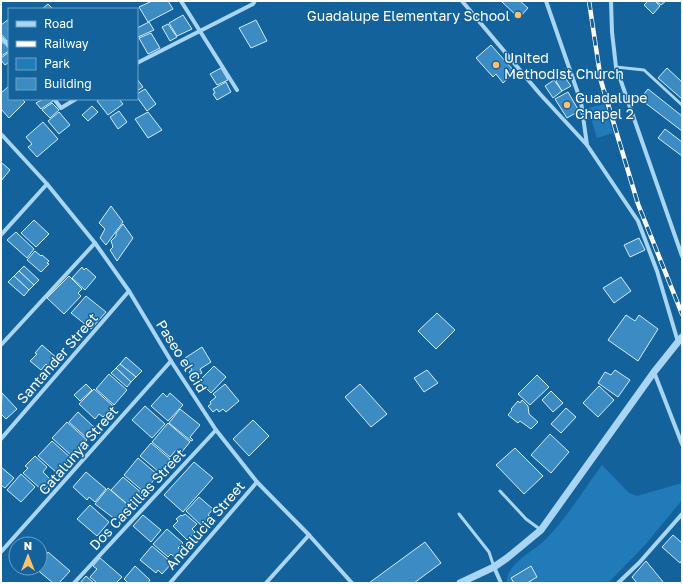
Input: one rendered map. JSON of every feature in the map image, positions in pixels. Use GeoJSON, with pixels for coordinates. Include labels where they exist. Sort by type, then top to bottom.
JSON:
{"type":"FeatureCollection","features":[{"type":"Feature","properties":{"kind":"street"},"geometry":{"type":"LineString","coordinates":[[181,1],[237,90]]}},
{"type":"Feature","properties":{"kind":"street"},"geometry":{"type":"LineString","coordinates":[[460,583],[494,567],[541,530],[654,372],[680,339],[638,221],[587,145],[540,94],[462,1]]}},
{"type":"Feature","properties":{"kind":"street"},"geometry":{"type":"LineString","coordinates":[[546,1],[581,102],[587,145]]}},
{"type":"Feature","properties":{"kind":"street"},"geometry":{"type":"LineString","coordinates":[[611,1],[616,67],[682,256]]}},
{"type":"Feature","properties":{"kind":"street"},"geometry":{"type":"LineString","coordinates":[[138,62],[253,2]]}},
{"type":"Feature","properties":{"kind":"street"},"geometry":{"type":"LineString","coordinates":[[55,100],[61,108],[74,100]]}},
{"type":"Feature","properties":{"kind":"street","name":"Paseo el Cid"},"geometry":{"type":"LineString","coordinates":[[1,134],[47,184],[95,243],[129,291],[171,361],[216,430],[257,482],[352,583]]}},
{"type":"Feature","properties":{"kind":"street"},"geometry":{"type":"LineString","coordinates":[[1,235],[47,184]]}},
{"type":"Feature","properties":{"kind":"street"},"geometry":{"type":"LineString","coordinates":[[1,345],[95,243]]}},
{"type":"Feature","properties":{"kind":"street","name":"Santander Street"},"geometry":{"type":"LineString","coordinates":[[1,439],[129,291]]}},
{"type":"Feature","properties":{"kind":"street","name":"Catalunya Street"},"geometry":{"type":"LineString","coordinates":[[1,552],[171,361]]}},
{"type":"Feature","properties":{"kind":"street"},"geometry":{"type":"LineString","coordinates":[[654,372],[682,444]]}},
{"type":"Feature","properties":{"kind":"street","name":"Dos Castillas Street"},"geometry":{"type":"LineString","coordinates":[[74,583],[216,430]]}},
{"type":"Feature","properties":{"kind":"street","name":"Andalucia Street"},"geometry":{"type":"LineString","coordinates":[[170,583],[257,482]]}},
{"type":"Feature","properties":{"kind":"street"},"geometry":{"type":"LineString","coordinates":[[618,583],[639,563],[682,514]]}},
{"type":"Feature","properties":{"kind":"street"},"geometry":{"type":"LineString","coordinates":[[266,583],[308,535]]}},
{"type":"Feature","properties":{"kind":"street"},"geometry":{"type":"LineString","coordinates":[[494,567],[501,583]]}},
{"type":"Feature","properties":{"kind":"lane"},"geometry":{"type":"LineString","coordinates":[[616,67],[644,70],[682,104]]}},
{"type":"Feature","properties":{"kind":"lane"},"geometry":{"type":"LineString","coordinates":[[500,491],[526,519],[541,530]]}},
{"type":"Feature","properties":{"kind":"lane"},"geometry":{"type":"LineString","coordinates":[[459,514],[489,552],[494,567]]}},
{"type":"Feature","properties":{"kind":"green space"},"geometry":{"type":"Polygon","coordinates":[[[604,104],[613,133],[597,138],[588,108],[604,104]]]}},
{"type":"Feature","properties":{"kind":"green space"},"geometry":{"type":"Polygon","coordinates":[[[602,465],[629,493],[637,496],[682,483],[682,500],[645,545],[608,583],[507,583],[508,576],[515,564],[546,539],[568,513],[602,465]]]}},
{"type":"Feature","properties":{"kind":"building"},"geometry":{"type":"Polygon","coordinates":[[[152,1],[168,1],[173,9],[148,22],[139,7],[152,1]]]}},
{"type":"Feature","properties":{"kind":"building","name":"Guadalupe Elementary School"},"geometry":{"type":"Polygon","coordinates":[[[501,1],[520,1],[528,8],[519,18],[501,1]]]}},
{"type":"Feature","properties":{"kind":"building"},"geometry":{"type":"Polygon","coordinates":[[[648,1],[655,1],[660,6],[653,14],[644,5],[648,1]]]}},
{"type":"Feature","properties":{"kind":"building"},"geometry":{"type":"Polygon","coordinates":[[[656,1],[666,1],[661,5],[656,1]]]}},
{"type":"Feature","properties":{"kind":"building"},"geometry":{"type":"Polygon","coordinates":[[[48,4],[52,8],[43,8],[48,4]]]}},
{"type":"Feature","properties":{"kind":"building"},"geometry":{"type":"Polygon","coordinates":[[[183,15],[192,29],[177,36],[169,23],[183,15]]]}},
{"type":"Feature","properties":{"kind":"building"},"geometry":{"type":"Polygon","coordinates":[[[8,20],[7,41],[1,34],[1,25],[8,20]]]}},
{"type":"Feature","properties":{"kind":"building"},"geometry":{"type":"Polygon","coordinates":[[[256,20],[267,41],[251,48],[239,28],[256,20]]]}},
{"type":"Feature","properties":{"kind":"building"},"geometry":{"type":"Polygon","coordinates":[[[149,22],[154,30],[138,37],[138,28],[149,22]]]}},
{"type":"Feature","properties":{"kind":"building"},"geometry":{"type":"Polygon","coordinates":[[[168,24],[177,37],[170,41],[162,27],[168,24]]]}},
{"type":"Feature","properties":{"kind":"building"},"geometry":{"type":"Polygon","coordinates":[[[151,33],[160,48],[148,54],[139,38],[151,33]]]}},
{"type":"Feature","properties":{"kind":"building"},"geometry":{"type":"Polygon","coordinates":[[[4,42],[8,48],[8,52],[1,56],[1,44],[4,42]]]}},
{"type":"Feature","properties":{"kind":"building","name":"United Methodist Church"},"geometry":{"type":"Polygon","coordinates":[[[491,45],[515,72],[503,83],[496,74],[493,77],[476,58],[491,45]]]}},
{"type":"Feature","properties":{"kind":"building"},"geometry":{"type":"Polygon","coordinates":[[[8,53],[8,63],[5,65],[1,58],[8,53]]]}},
{"type":"Feature","properties":{"kind":"building"},"geometry":{"type":"Polygon","coordinates":[[[221,68],[228,80],[217,85],[210,74],[221,68]]]}},
{"type":"Feature","properties":{"kind":"building"},"geometry":{"type":"Polygon","coordinates":[[[667,68],[682,82],[682,99],[658,78],[667,68]]]}},
{"type":"Feature","properties":{"kind":"building"},"geometry":{"type":"Polygon","coordinates":[[[564,76],[571,86],[562,91],[556,81],[564,76]]]}},
{"type":"Feature","properties":{"kind":"building"},"geometry":{"type":"Polygon","coordinates":[[[138,80],[143,87],[138,90],[138,80]]]}},
{"type":"Feature","properties":{"kind":"building"},"geometry":{"type":"Polygon","coordinates":[[[554,80],[562,91],[553,98],[545,86],[554,80]]]}},
{"type":"Feature","properties":{"kind":"building"},"geometry":{"type":"Polygon","coordinates":[[[226,82],[231,92],[217,100],[213,94],[215,93],[213,89],[226,82]]]}},
{"type":"Feature","properties":{"kind":"building"},"geometry":{"type":"Polygon","coordinates":[[[8,87],[8,100],[23,100],[25,102],[9,118],[1,109],[1,93],[8,87]]]}},
{"type":"Feature","properties":{"kind":"building"},"geometry":{"type":"Polygon","coordinates":[[[145,89],[156,104],[147,111],[138,98],[138,93],[145,89]]]}},
{"type":"Feature","properties":{"kind":"building"},"geometry":{"type":"Polygon","coordinates":[[[648,89],[682,116],[682,131],[640,99],[648,89]]]}},
{"type":"Feature","properties":{"kind":"building","name":"Guadalupe Chapel 2"},"geometry":{"type":"Polygon","coordinates":[[[568,92],[579,111],[567,118],[555,99],[568,92]]]}},
{"type":"Feature","properties":{"kind":"building"},"geometry":{"type":"Polygon","coordinates":[[[41,100],[53,101],[41,109],[36,103],[41,100]]]}},
{"type":"Feature","properties":{"kind":"building"},"geometry":{"type":"Polygon","coordinates":[[[120,100],[123,104],[108,115],[97,101],[120,100]]]}},
{"type":"Feature","properties":{"kind":"building"},"geometry":{"type":"Polygon","coordinates":[[[52,103],[59,110],[50,118],[42,110],[52,103]]]}},
{"type":"Feature","properties":{"kind":"building"},"geometry":{"type":"Polygon","coordinates":[[[92,106],[98,112],[88,121],[82,115],[92,106]]]}},
{"type":"Feature","properties":{"kind":"building"},"geometry":{"type":"Polygon","coordinates":[[[119,111],[127,122],[118,129],[110,117],[119,111]]]}},
{"type":"Feature","properties":{"kind":"building"},"geometry":{"type":"Polygon","coordinates":[[[59,112],[70,125],[59,134],[48,121],[59,112]]]}},
{"type":"Feature","properties":{"kind":"building"},"geometry":{"type":"Polygon","coordinates":[[[148,112],[162,130],[148,138],[135,119],[148,112]]]}},
{"type":"Feature","properties":{"kind":"building"},"geometry":{"type":"Polygon","coordinates":[[[43,122],[58,139],[37,157],[28,147],[32,144],[26,137],[43,122]]]}},
{"type":"Feature","properties":{"kind":"building"},"geometry":{"type":"Polygon","coordinates":[[[665,129],[682,142],[682,156],[658,138],[665,129]]]}},
{"type":"Feature","properties":{"kind":"building"},"geometry":{"type":"Polygon","coordinates":[[[1,162],[10,170],[1,181],[1,162]]]}},
{"type":"Feature","properties":{"kind":"building"},"geometry":{"type":"Polygon","coordinates":[[[111,206],[123,222],[106,245],[100,238],[105,229],[99,223],[111,206]]]}},
{"type":"Feature","properties":{"kind":"building"},"geometry":{"type":"Polygon","coordinates":[[[34,220],[49,234],[36,247],[21,233],[34,220]]]}},
{"type":"Feature","properties":{"kind":"building"},"geometry":{"type":"Polygon","coordinates":[[[123,224],[133,238],[117,261],[110,250],[113,247],[111,241],[116,236],[116,233],[123,224]]]}},
{"type":"Feature","properties":{"kind":"building"},"geometry":{"type":"Polygon","coordinates":[[[16,232],[34,249],[27,258],[7,240],[16,232]]]}},
{"type":"Feature","properties":{"kind":"building"},"geometry":{"type":"Polygon","coordinates":[[[639,238],[645,250],[630,257],[624,245],[639,238]]]}},
{"type":"Feature","properties":{"kind":"building"},"geometry":{"type":"Polygon","coordinates":[[[35,251],[49,261],[47,263],[49,264],[41,272],[27,260],[35,251]]]}},
{"type":"Feature","properties":{"kind":"building"},"geometry":{"type":"Polygon","coordinates":[[[24,266],[39,280],[34,285],[19,271],[24,266]]]}},
{"type":"Feature","properties":{"kind":"building"},"geometry":{"type":"Polygon","coordinates":[[[82,267],[84,270],[86,268],[96,277],[85,290],[72,278],[82,267]]]}},
{"type":"Feature","properties":{"kind":"building"},"geometry":{"type":"Polygon","coordinates":[[[19,271],[34,285],[29,290],[14,276],[19,271]]]}},
{"type":"Feature","properties":{"kind":"building"},"geometry":{"type":"Polygon","coordinates":[[[14,276],[29,290],[24,296],[8,282],[14,276]]]}},
{"type":"Feature","properties":{"kind":"building"},"geometry":{"type":"Polygon","coordinates":[[[69,276],[82,289],[78,293],[81,296],[64,314],[47,298],[69,276]]]}},
{"type":"Feature","properties":{"kind":"building"},"geometry":{"type":"Polygon","coordinates":[[[621,277],[631,291],[614,303],[603,288],[621,277]]]}},
{"type":"Feature","properties":{"kind":"building"},"geometry":{"type":"Polygon","coordinates":[[[86,296],[106,312],[91,329],[71,313],[86,296]]]}},
{"type":"Feature","properties":{"kind":"building"},"geometry":{"type":"Polygon","coordinates":[[[437,313],[455,330],[436,349],[418,331],[437,313]]]}},
{"type":"Feature","properties":{"kind":"building"},"geometry":{"type":"Polygon","coordinates":[[[626,315],[635,321],[639,315],[658,329],[638,361],[608,340],[626,315]]]}},
{"type":"Feature","properties":{"kind":"building"},"geometry":{"type":"Polygon","coordinates":[[[42,345],[58,359],[50,368],[46,364],[41,370],[30,361],[37,354],[35,353],[42,345]]]}},
{"type":"Feature","properties":{"kind":"building"},"geometry":{"type":"Polygon","coordinates":[[[202,347],[211,362],[200,369],[202,373],[192,378],[189,372],[192,370],[185,358],[202,347]]]}},
{"type":"Feature","properties":{"kind":"building"},"geometry":{"type":"Polygon","coordinates":[[[126,357],[142,371],[136,377],[120,364],[126,357]]]}},
{"type":"Feature","properties":{"kind":"building"},"geometry":{"type":"Polygon","coordinates":[[[120,364],[136,377],[131,382],[116,368],[120,364]]]}},
{"type":"Feature","properties":{"kind":"building"},"geometry":{"type":"Polygon","coordinates":[[[214,366],[226,377],[211,393],[199,381],[214,366]]]}},
{"type":"Feature","properties":{"kind":"building"},"geometry":{"type":"Polygon","coordinates":[[[116,368],[131,382],[127,387],[111,373],[116,368]]]}},
{"type":"Feature","properties":{"kind":"building"},"geometry":{"type":"Polygon","coordinates":[[[427,370],[438,383],[424,392],[414,378],[427,370]]]}},
{"type":"Feature","properties":{"kind":"building"},"geometry":{"type":"Polygon","coordinates":[[[615,370],[630,380],[618,397],[598,383],[605,372],[611,375],[615,370]]]}},
{"type":"Feature","properties":{"kind":"building"},"geometry":{"type":"Polygon","coordinates":[[[109,374],[127,390],[114,405],[96,389],[109,374]]]}},
{"type":"Feature","properties":{"kind":"building"},"geometry":{"type":"Polygon","coordinates":[[[537,375],[549,387],[530,405],[518,394],[537,375]]]}},
{"type":"Feature","properties":{"kind":"building"},"geometry":{"type":"Polygon","coordinates":[[[86,384],[92,390],[80,401],[74,395],[86,384]]]}},
{"type":"Feature","properties":{"kind":"building"},"geometry":{"type":"Polygon","coordinates":[[[225,384],[239,401],[226,412],[223,409],[219,412],[217,409],[213,412],[208,406],[216,397],[213,394],[225,384]]]}},
{"type":"Feature","properties":{"kind":"building"},"geometry":{"type":"Polygon","coordinates":[[[360,384],[387,414],[371,427],[345,397],[360,384]]]}},
{"type":"Feature","properties":{"kind":"building"},"geometry":{"type":"Polygon","coordinates":[[[599,386],[614,400],[598,417],[583,403],[599,386]]]}},
{"type":"Feature","properties":{"kind":"building"},"geometry":{"type":"Polygon","coordinates":[[[94,389],[113,406],[103,417],[99,414],[95,419],[79,404],[94,389]]]}},
{"type":"Feature","properties":{"kind":"building"},"geometry":{"type":"Polygon","coordinates":[[[551,391],[563,403],[553,412],[542,400],[551,391]]]}},
{"type":"Feature","properties":{"kind":"building"},"geometry":{"type":"Polygon","coordinates":[[[2,393],[17,409],[6,419],[1,414],[2,393]]]}},
{"type":"Feature","properties":{"kind":"building"},"geometry":{"type":"Polygon","coordinates":[[[163,393],[167,397],[170,393],[183,405],[168,421],[151,406],[163,393]]]}},
{"type":"Feature","properties":{"kind":"building"},"geometry":{"type":"Polygon","coordinates":[[[522,400],[528,406],[529,414],[538,422],[531,429],[520,421],[518,423],[508,415],[518,401],[520,403],[522,400]]]}},
{"type":"Feature","properties":{"kind":"building"},"geometry":{"type":"Polygon","coordinates":[[[145,406],[165,424],[152,438],[132,420],[145,406]]]}},
{"type":"Feature","properties":{"kind":"building"},"geometry":{"type":"Polygon","coordinates":[[[566,408],[576,417],[561,433],[551,424],[566,408]]]}},
{"type":"Feature","properties":{"kind":"building"},"geometry":{"type":"Polygon","coordinates":[[[180,409],[200,425],[190,437],[193,440],[191,441],[169,423],[180,409]]]}},
{"type":"Feature","properties":{"kind":"building"},"geometry":{"type":"Polygon","coordinates":[[[78,412],[97,430],[88,439],[69,422],[78,412]]]}},
{"type":"Feature","properties":{"kind":"building"},"geometry":{"type":"Polygon","coordinates":[[[253,420],[269,436],[249,456],[233,439],[253,420]]]}},
{"type":"Feature","properties":{"kind":"building"},"geometry":{"type":"Polygon","coordinates":[[[67,422],[87,440],[72,456],[52,438],[67,422]]]}},
{"type":"Feature","properties":{"kind":"building"},"geometry":{"type":"Polygon","coordinates":[[[168,423],[190,442],[181,453],[177,449],[170,457],[152,442],[168,423]]]}},
{"type":"Feature","properties":{"kind":"building"},"geometry":{"type":"Polygon","coordinates":[[[550,434],[569,452],[551,473],[531,455],[550,434]]]}},
{"type":"Feature","properties":{"kind":"building"},"geometry":{"type":"Polygon","coordinates":[[[52,441],[71,458],[57,473],[38,456],[52,441]]]}},
{"type":"Feature","properties":{"kind":"building"},"geometry":{"type":"Polygon","coordinates":[[[151,443],[170,459],[159,472],[140,456],[151,443]]]}},
{"type":"Feature","properties":{"kind":"building"},"geometry":{"type":"Polygon","coordinates":[[[515,448],[543,476],[524,494],[496,465],[515,448]]]}},
{"type":"Feature","properties":{"kind":"building"},"geometry":{"type":"Polygon","coordinates":[[[35,456],[47,467],[43,472],[52,481],[43,491],[23,473],[28,468],[25,466],[35,456]]]}},
{"type":"Feature","properties":{"kind":"building"},"geometry":{"type":"Polygon","coordinates":[[[138,458],[158,475],[144,492],[124,475],[138,458]]]}},
{"type":"Feature","properties":{"kind":"building"},"geometry":{"type":"Polygon","coordinates":[[[194,462],[213,478],[183,512],[164,495],[194,462]]]}},
{"type":"Feature","properties":{"kind":"building"},"geometry":{"type":"Polygon","coordinates":[[[1,467],[14,478],[5,488],[1,485],[1,467]]]}},
{"type":"Feature","properties":{"kind":"building"},"geometry":{"type":"Polygon","coordinates":[[[86,472],[106,489],[95,502],[89,497],[87,500],[73,487],[86,472]]]}},
{"type":"Feature","properties":{"kind":"building"},"geometry":{"type":"Polygon","coordinates":[[[21,474],[35,487],[21,502],[7,490],[21,474]]]}},
{"type":"Feature","properties":{"kind":"building"},"geometry":{"type":"Polygon","coordinates":[[[123,477],[143,494],[138,499],[134,496],[127,504],[111,490],[123,477]]]}},
{"type":"Feature","properties":{"kind":"building"},"geometry":{"type":"Polygon","coordinates":[[[108,488],[128,505],[116,520],[95,504],[108,488]]]}},
{"type":"Feature","properties":{"kind":"building"},"geometry":{"type":"Polygon","coordinates":[[[199,497],[213,509],[208,515],[212,518],[204,528],[186,511],[199,497]]]}},
{"type":"Feature","properties":{"kind":"building"},"geometry":{"type":"Polygon","coordinates":[[[90,505],[109,522],[97,536],[77,519],[90,505]]]}},
{"type":"Feature","properties":{"kind":"building"},"geometry":{"type":"Polygon","coordinates":[[[185,514],[197,524],[192,529],[195,532],[187,540],[173,526],[178,521],[176,519],[185,514]]]}},
{"type":"Feature","properties":{"kind":"building"},"geometry":{"type":"Polygon","coordinates":[[[143,515],[161,530],[151,542],[133,526],[143,515]]]}},
{"type":"Feature","properties":{"kind":"building"},"geometry":{"type":"Polygon","coordinates":[[[167,529],[183,543],[178,548],[182,551],[175,558],[171,554],[168,557],[153,544],[167,529]]]}},
{"type":"Feature","properties":{"kind":"building"},"geometry":{"type":"Polygon","coordinates":[[[673,535],[682,543],[682,560],[680,563],[662,547],[673,535]]]}},
{"type":"Feature","properties":{"kind":"building"},"geometry":{"type":"Polygon","coordinates":[[[425,542],[441,563],[414,583],[369,583],[425,542]]]}},
{"type":"Feature","properties":{"kind":"building"},"geometry":{"type":"Polygon","coordinates":[[[152,546],[172,563],[162,574],[158,570],[156,573],[140,560],[152,546]]]}},
{"type":"Feature","properties":{"kind":"building"},"geometry":{"type":"Polygon","coordinates":[[[48,552],[70,571],[59,583],[53,583],[45,576],[48,576],[48,552]]]}},
{"type":"Feature","properties":{"kind":"building"},"geometry":{"type":"Polygon","coordinates":[[[100,558],[122,577],[116,583],[97,583],[90,577],[97,569],[93,566],[100,558]]]}},
{"type":"Feature","properties":{"kind":"building"},"geometry":{"type":"Polygon","coordinates":[[[646,561],[664,583],[637,583],[632,577],[646,561]]]}},
{"type":"Feature","properties":{"kind":"building"},"geometry":{"type":"Polygon","coordinates":[[[135,566],[150,580],[148,583],[128,583],[124,579],[135,566]]]}},
{"type":"Feature","properties":{"kind":"building"},"geometry":{"type":"Polygon","coordinates":[[[531,566],[537,577],[527,583],[514,583],[511,578],[531,566]]]}},
{"type":"Feature","properties":{"kind":"building"},"geometry":{"type":"Polygon","coordinates":[[[86,576],[94,583],[80,583],[86,576]]]}},
{"type":"Feature","properties":{"kind":"railway"},"geometry":{"type":"LineString","coordinates":[[589,1],[601,81],[638,204],[682,314]]}},
{"type":"Feature","properties":{"kind":"place","name":"Guadalupe Elementary School"},"geometry":{"type":"Point","coordinates":[518,15]}},
{"type":"Feature","properties":{"kind":"place","name":"United Methodist Church"},"geometry":{"type":"Point","coordinates":[496,65]}},
{"type":"Feature","properties":{"kind":"place","name":"Guadalupe Chapel 2"},"geometry":{"type":"Point","coordinates":[567,105]}}]}
